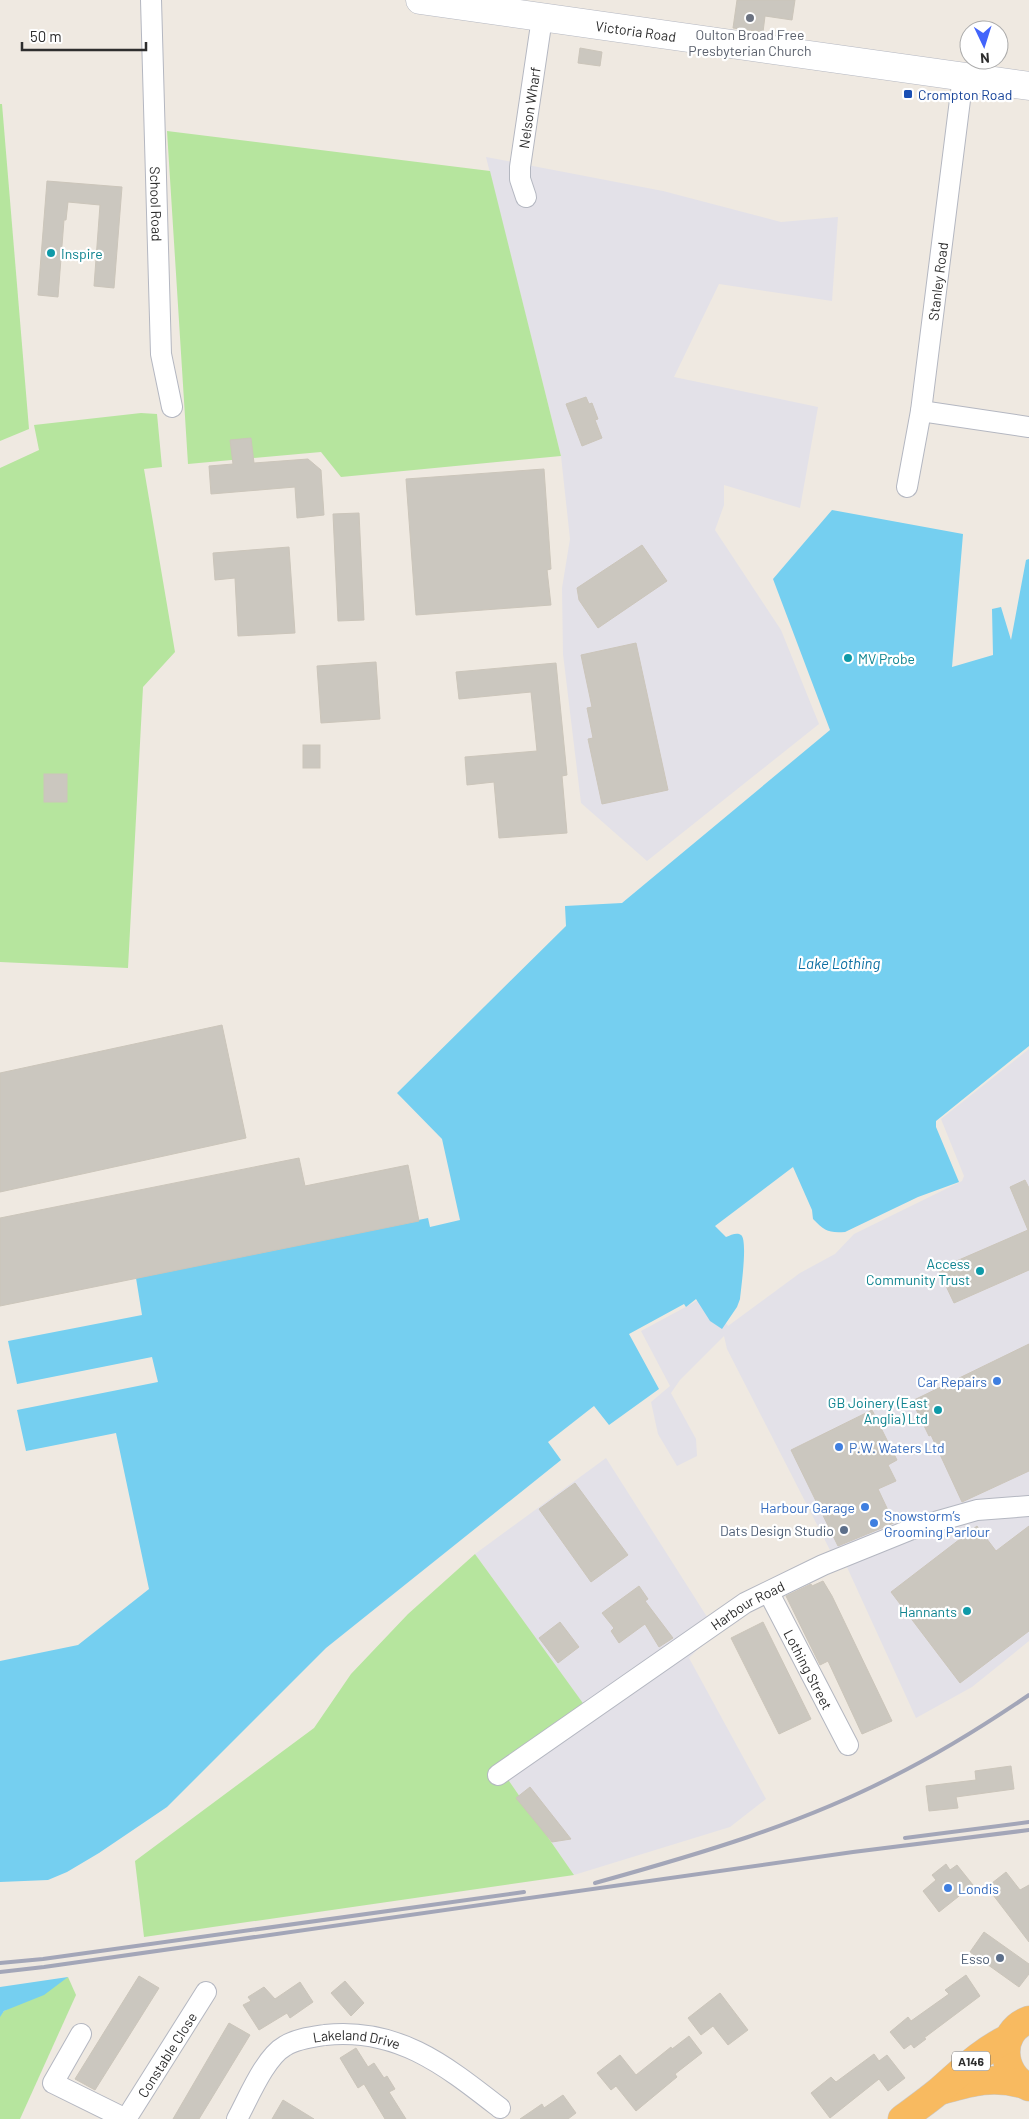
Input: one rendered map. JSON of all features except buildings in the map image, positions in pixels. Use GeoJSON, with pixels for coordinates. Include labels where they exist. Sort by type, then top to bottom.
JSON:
{"type":"FeatureCollection","features":[{"type":"Feature","properties":{"kind":"highway"},"geometry":{"type":"LineString","coordinates":[[1023,2024],[1006,2050],[1006,2064],[1012,2075],[1025,2086]]}},
{"type":"Feature","properties":{"kind":"highway","name":"A146"},"geometry":{"type":"LineString","coordinates":[[902,2119],[938,2091],[975,2058],[1023,2024]]}},
{"type":"Feature","properties":{"kind":"highway","name":"A146"},"geometry":{"type":"LineString","coordinates":[[938,2091],[981,2080],[1008,2080],[1025,2086]]}},
{"type":"Feature","properties":{"kind":"main road","name":"Victoria Road"},"geometry":{"type":"LineString","coordinates":[[420,0],[1029,86]]}},
{"type":"Feature","properties":{"kind":"street","name":"School Road"},"geometry":{"type":"LineString","coordinates":[[151,0],[161,354],[172,407]]}},
{"type":"Feature","properties":{"kind":"street","name":"Nelson Wharf"},"geometry":{"type":"LineString","coordinates":[[526,197],[520,179],[520,167],[542,18]]}},
{"type":"Feature","properties":{"kind":"street","name":"Stanley Road"},"geometry":{"type":"LineString","coordinates":[[907,487],[921,411],[964,76]]}},
{"type":"Feature","properties":{"kind":"street"},"geometry":{"type":"LineString","coordinates":[[921,411],[1029,427]]}},
{"type":"Feature","properties":{"kind":"street","name":"Harbour Road"},"geometry":{"type":"LineString","coordinates":[[498,1774],[745,1603],[769,1593],[823,1565],[917,1527],[977,1510],[1029,1506]]}},
{"type":"Feature","properties":{"kind":"street","name":"Lothing Street"},"geometry":{"type":"LineString","coordinates":[[769,1593],[848,1745]]}},
{"type":"Feature","properties":{"kind":"street","name":"Constable Close"},"geometry":{"type":"LineString","coordinates":[[81,2034],[53,2083],[126,2119],[206,1992]]}},
{"type":"Feature","properties":{"kind":"street","name":"Lakeland Drive"},"geometry":{"type":"LineString","coordinates":[[237,2119],[269,2062],[284,2046],[310,2037],[345,2033],[373,2035],[413,2048],[456,2074],[500,2108]]}},
{"type":"Feature","properties":{"kind":"shaded area"},"geometry":{"type":"Polygon","coordinates":[[[486,157],[663,191],[781,222],[838,217],[832,301],[719,284],[674,377],[818,407],[800,508],[724,485],[724,505],[715,530],[781,630],[819,724],[647,861],[581,803],[563,654],[562,588],[570,539],[561,456],[486,157]]]}},
{"type":"Feature","properties":{"kind":"shaded area"},"geometry":{"type":"Polygon","coordinates":[[[1029,1049],[1029,1641],[972,1687],[916,1718],[846,1565],[832,1554],[727,1349],[724,1336],[680,1380],[671,1393],[696,1439],[697,1456],[677,1466],[658,1434],[651,1402],[670,1386],[641,1331],[706,1296],[728,1326],[800,1273],[835,1254],[854,1234],[962,1181],[964,1176],[941,1119],[1029,1049]]]}},
{"type":"Feature","properties":{"kind":"shaded area"},"geometry":{"type":"Polygon","coordinates":[[[606,1458],[716,1631],[689,1658],[766,1799],[730,1827],[574,1875],[498,1765],[584,1705],[475,1554],[606,1458]]]}},
{"type":"Feature","properties":{"kind":"green space"},"geometry":{"type":"Polygon","coordinates":[[[0,104],[2,104],[29,429],[0,441],[0,104]]]}},
{"type":"Feature","properties":{"kind":"green space"},"geometry":{"type":"Polygon","coordinates":[[[167,131],[490,171],[561,456],[341,477],[321,452],[188,464],[167,131]]]}},
{"type":"Feature","properties":{"kind":"green space"},"geometry":{"type":"Polygon","coordinates":[[[141,413],[157,414],[162,467],[144,469],[175,652],[143,687],[128,968],[0,962],[0,468],[39,450],[34,425],[141,413]]]}},
{"type":"Feature","properties":{"kind":"green space"},"geometry":{"type":"Polygon","coordinates":[[[475,1554],[585,1706],[498,1765],[574,1875],[144,1937],[135,1861],[314,1728],[351,1674],[408,1614],[475,1554]]]}},
{"type":"Feature","properties":{"kind":"green space"},"geometry":{"type":"Polygon","coordinates":[[[68,1977],[76,1995],[20,2119],[0,2119],[0,2016],[4,2011],[68,1977]]]}},
{"type":"Feature","properties":{"kind":"water","name":"Lake Lothing"},"geometry":{"type":"Polygon","coordinates":[[[832,510],[963,534],[952,667],[993,655],[992,609],[1001,607],[1011,640],[1026,560],[1029,559],[1029,1046],[936,1121],[936,1127],[959,1182],[918,1197],[845,1232],[835,1232],[824,1229],[813,1219],[812,1210],[793,1167],[715,1226],[726,1237],[736,1234],[741,1235],[744,1246],[740,1299],[737,1307],[722,1329],[710,1321],[696,1299],[686,1307],[684,1304],[629,1334],[659,1389],[609,1425],[594,1406],[548,1442],[561,1460],[326,1648],[167,1807],[99,1853],[67,1872],[48,1880],[0,1882],[0,1661],[78,1645],[149,1589],[116,1433],[26,1451],[17,1410],[158,1382],[152,1357],[17,1384],[8,1341],[142,1315],[136,1278],[428,1218],[430,1227],[460,1220],[442,1139],[397,1093],[566,926],[565,906],[622,903],[830,730],[773,579],[832,510]]]}},
{"type":"Feature","properties":{"kind":"water"},"geometry":{"type":"Polygon","coordinates":[[[68,1977],[44,1995],[4,2011],[0,2017],[0,1987],[68,1977]]]}},
{"type":"Feature","properties":{"kind":"railway"},"geometry":{"type":"LineString","coordinates":[[595,1883],[709,1850],[821,1810],[892,1777],[927,1758],[979,1728],[1029,1695]]}},
{"type":"Feature","properties":{"kind":"railway"},"geometry":{"type":"LineString","coordinates":[[905,1838],[1029,1822]]}},
{"type":"Feature","properties":{"kind":"railway"},"geometry":{"type":"LineString","coordinates":[[0,1972],[853,1852],[1029,1830]]}},
{"type":"Feature","properties":{"kind":"railway"},"geometry":{"type":"LineString","coordinates":[[0,1963],[43,1959],[524,1892]]}},
{"type":"Feature","properties":{"kind":"place","name":"Oulton Broad Free Presbyterian Church"},"geometry":{"type":"Point","coordinates":[750,18]}},
{"type":"Feature","properties":{"kind":"place","name":"Crompton Road"},"geometry":{"type":"Point","coordinates":[908,94]}},
{"type":"Feature","properties":{"kind":"place","name":"Inspire"},"geometry":{"type":"Point","coordinates":[51,253]}},
{"type":"Feature","properties":{"kind":"place","name":"MV Probe"},"geometry":{"type":"Point","coordinates":[848,658]}},
{"type":"Feature","properties":{"kind":"place","name":"Access Community Trust"},"geometry":{"type":"Point","coordinates":[980,1271]}},
{"type":"Feature","properties":{"kind":"place","name":"Car Repairs"},"geometry":{"type":"Point","coordinates":[997,1381]}},
{"type":"Feature","properties":{"kind":"place","name":"GB Joinery (East Anglia) Ltd"},"geometry":{"type":"Point","coordinates":[938,1410]}},
{"type":"Feature","properties":{"kind":"place","name":"P.W. Waters Ltd"},"geometry":{"type":"Point","coordinates":[839,1447]}},
{"type":"Feature","properties":{"kind":"place","name":"Harbour Garage"},"geometry":{"type":"Point","coordinates":[865,1507]}},
{"type":"Feature","properties":{"kind":"place","name":"Snowstorm’s Grooming Parlour"},"geometry":{"type":"Point","coordinates":[874,1523]}},
{"type":"Feature","properties":{"kind":"place","name":"Dats Design Studio"},"geometry":{"type":"Point","coordinates":[844,1530]}},
{"type":"Feature","properties":{"kind":"place","name":"Hannants"},"geometry":{"type":"Point","coordinates":[967,1611]}},
{"type":"Feature","properties":{"kind":"place","name":"Londis"},"geometry":{"type":"Point","coordinates":[948,1888]}},
{"type":"Feature","properties":{"kind":"place","name":"Esso"},"geometry":{"type":"Point","coordinates":[1000,1958]}}]}
